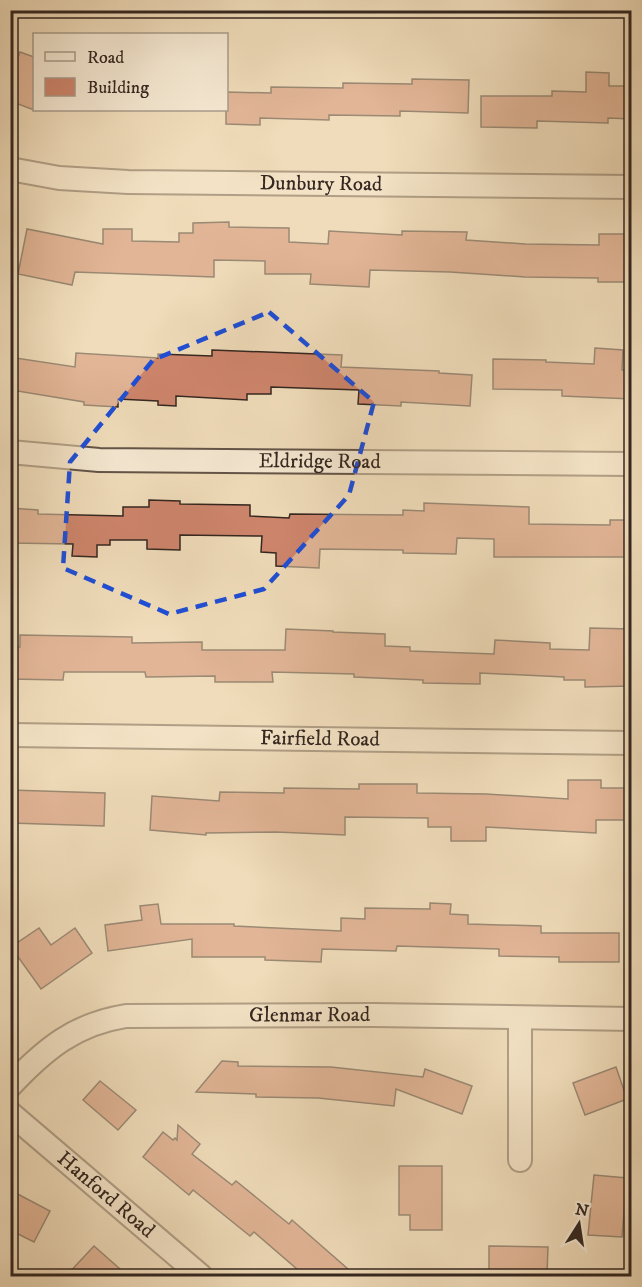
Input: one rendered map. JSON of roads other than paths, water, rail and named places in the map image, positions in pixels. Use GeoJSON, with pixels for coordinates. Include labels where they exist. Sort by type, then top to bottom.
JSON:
{"type":"FeatureCollection","features":[{"type":"Feature","properties":{"kind":"street","name":"Dunbury Road"},"geometry":{"type":"LineString","coordinates":[[10,169],[59,178],[128,182],[632,187]]}},
{"type":"Feature","properties":{"kind":"street","name":"Eldridge Road"},"geometry":{"type":"LineString","coordinates":[[10,453],[99,460],[632,464]]}},
{"type":"Feature","properties":{"kind":"street","name":"Fairfield Road"},"geometry":{"type":"LineString","coordinates":[[10,735],[632,743]]}},
{"type":"Feature","properties":{"kind":"street","name":"Glenmar Road"},"geometry":{"type":"LineString","coordinates":[[10,1086],[57,1043],[82,1028],[106,1019],[126,1016],[374,1015],[632,1019]]}},
{"type":"Feature","properties":{"kind":"street"},"geometry":{"type":"LineString","coordinates":[[520,1017],[520,1160]]}},
{"type":"Feature","properties":{"kind":"street","name":"Hanford Road"},"geometry":{"type":"LineString","coordinates":[[10,1113],[201,1276]]}}]}
